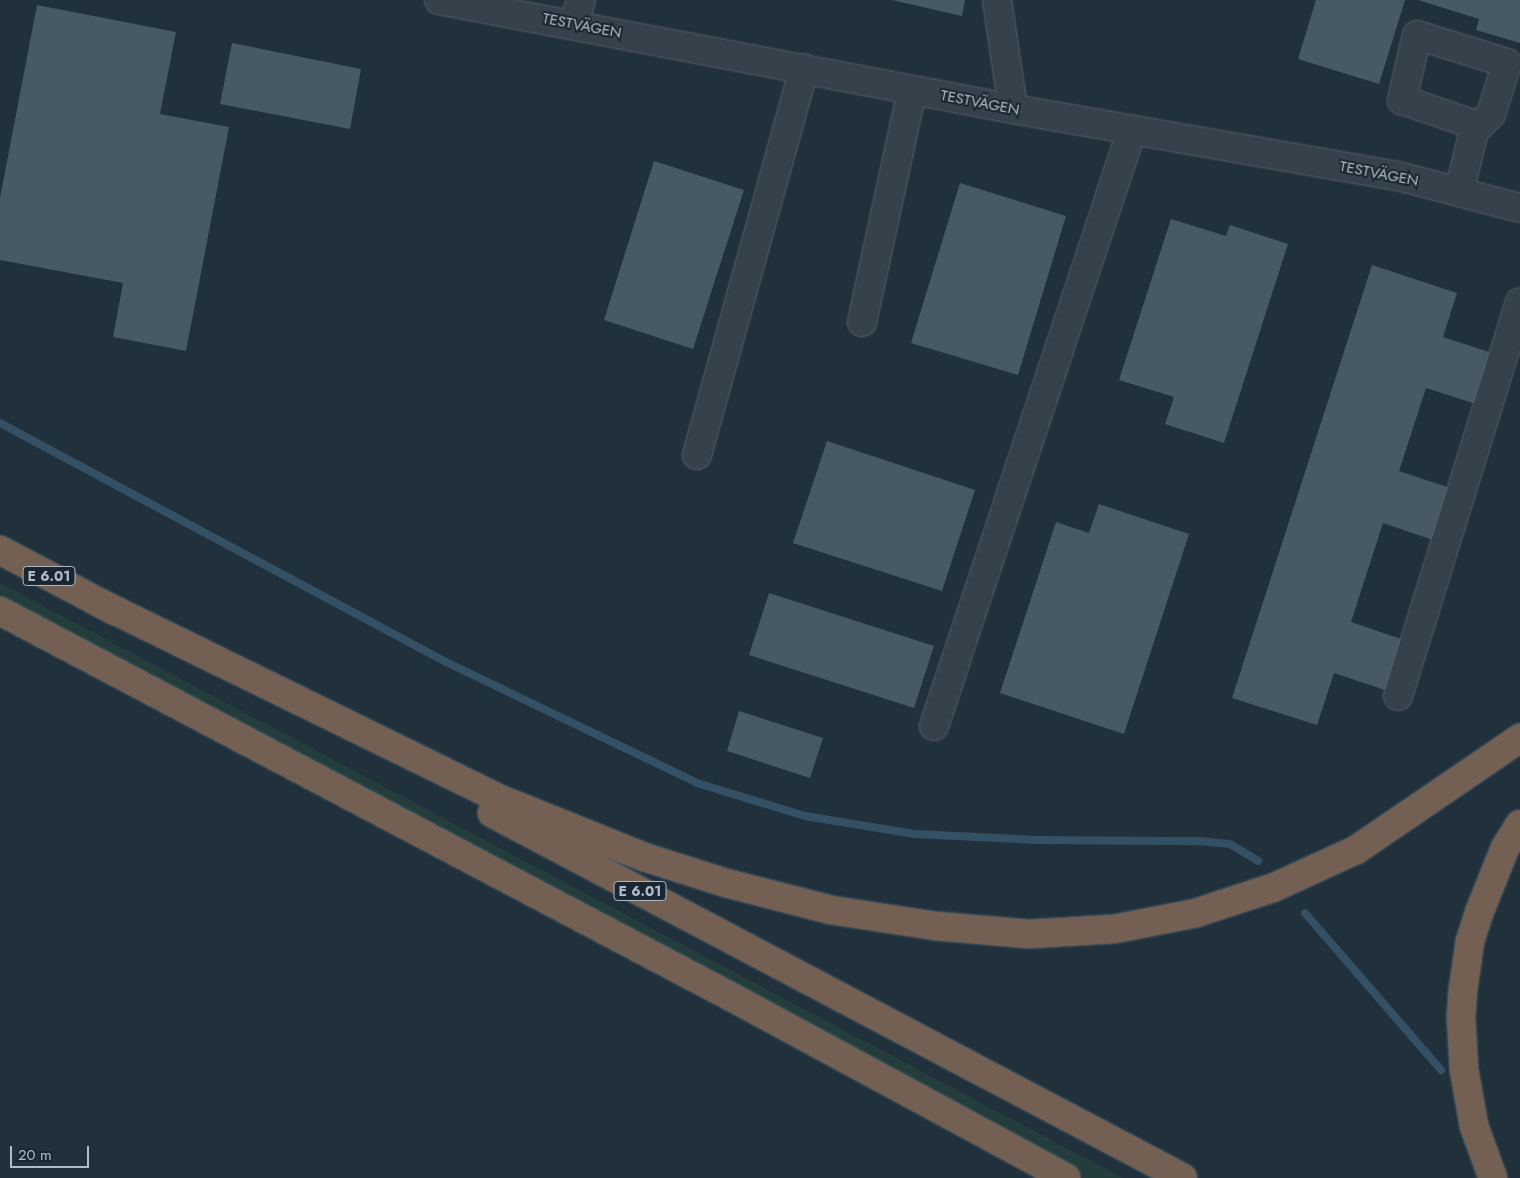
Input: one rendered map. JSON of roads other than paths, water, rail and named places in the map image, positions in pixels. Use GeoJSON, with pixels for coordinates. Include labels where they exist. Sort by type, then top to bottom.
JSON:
{"type":"FeatureCollection","features":[{"type":"Feature","properties":{"kind":"highway","name":"E 6.01"},"geometry":{"type":"LineString","coordinates":[[0,550],[762,957],[1183,1178]]}},
{"type":"Feature","properties":{"kind":"highway"},"geometry":{"type":"LineString","coordinates":[[98,602],[504,801],[634,853],[726,882],[831,910],[936,926],[1029,934],[1114,930],[1196,913],[1275,887],[1356,850],[1520,738]]}},
{"type":"Feature","properties":{"kind":"highway"},"geometry":{"type":"LineString","coordinates":[[0,611],[739,1001],[1066,1178]]}},
{"type":"Feature","properties":{"kind":"highway"},"geometry":{"type":"LineString","coordinates":[[1493,1178],[1474,1126],[1464,1069],[1461,1017],[1463,990],[1470,941],[1479,913],[1505,848],[1520,824]]}},
{"type":"Feature","properties":{"kind":"street","name":"TESTVÄGEN"},"geometry":{"type":"LineString","coordinates":[[439,0],[578,12],[804,69],[1013,109],[1398,176],[1520,208]]}},
{"type":"Feature","properties":{"kind":"street"},"geometry":{"type":"LineString","coordinates":[[997,0],[1013,109]]}},
{"type":"Feature","properties":{"kind":"street"},"geometry":{"type":"LineString","coordinates":[[698,455],[804,69]]}},
{"type":"Feature","properties":{"kind":"street"},"geometry":{"type":"LineString","coordinates":[[862,322],[912,90]]}},
{"type":"Feature","properties":{"kind":"street"},"geometry":{"type":"LineString","coordinates":[[1460,192],[1474,131],[1479,126]]}},
{"type":"Feature","properties":{"kind":"street"},"geometry":{"type":"LineString","coordinates":[[934,726],[1132,130]]}},
{"type":"Feature","properties":{"kind":"street"},"geometry":{"type":"LineString","coordinates":[[1398,696],[1520,302]]}},
{"type":"Feature","properties":{"kind":"waterway"},"geometry":{"type":"LineString","coordinates":[[0,423],[446,662],[697,783],[805,816],[915,834],[1037,840],[1200,841],[1230,844],[1258,861]]}},
{"type":"Feature","properties":{"kind":"waterway"},"geometry":{"type":"LineString","coordinates":[[1305,913],[1441,1070]]}}]}
